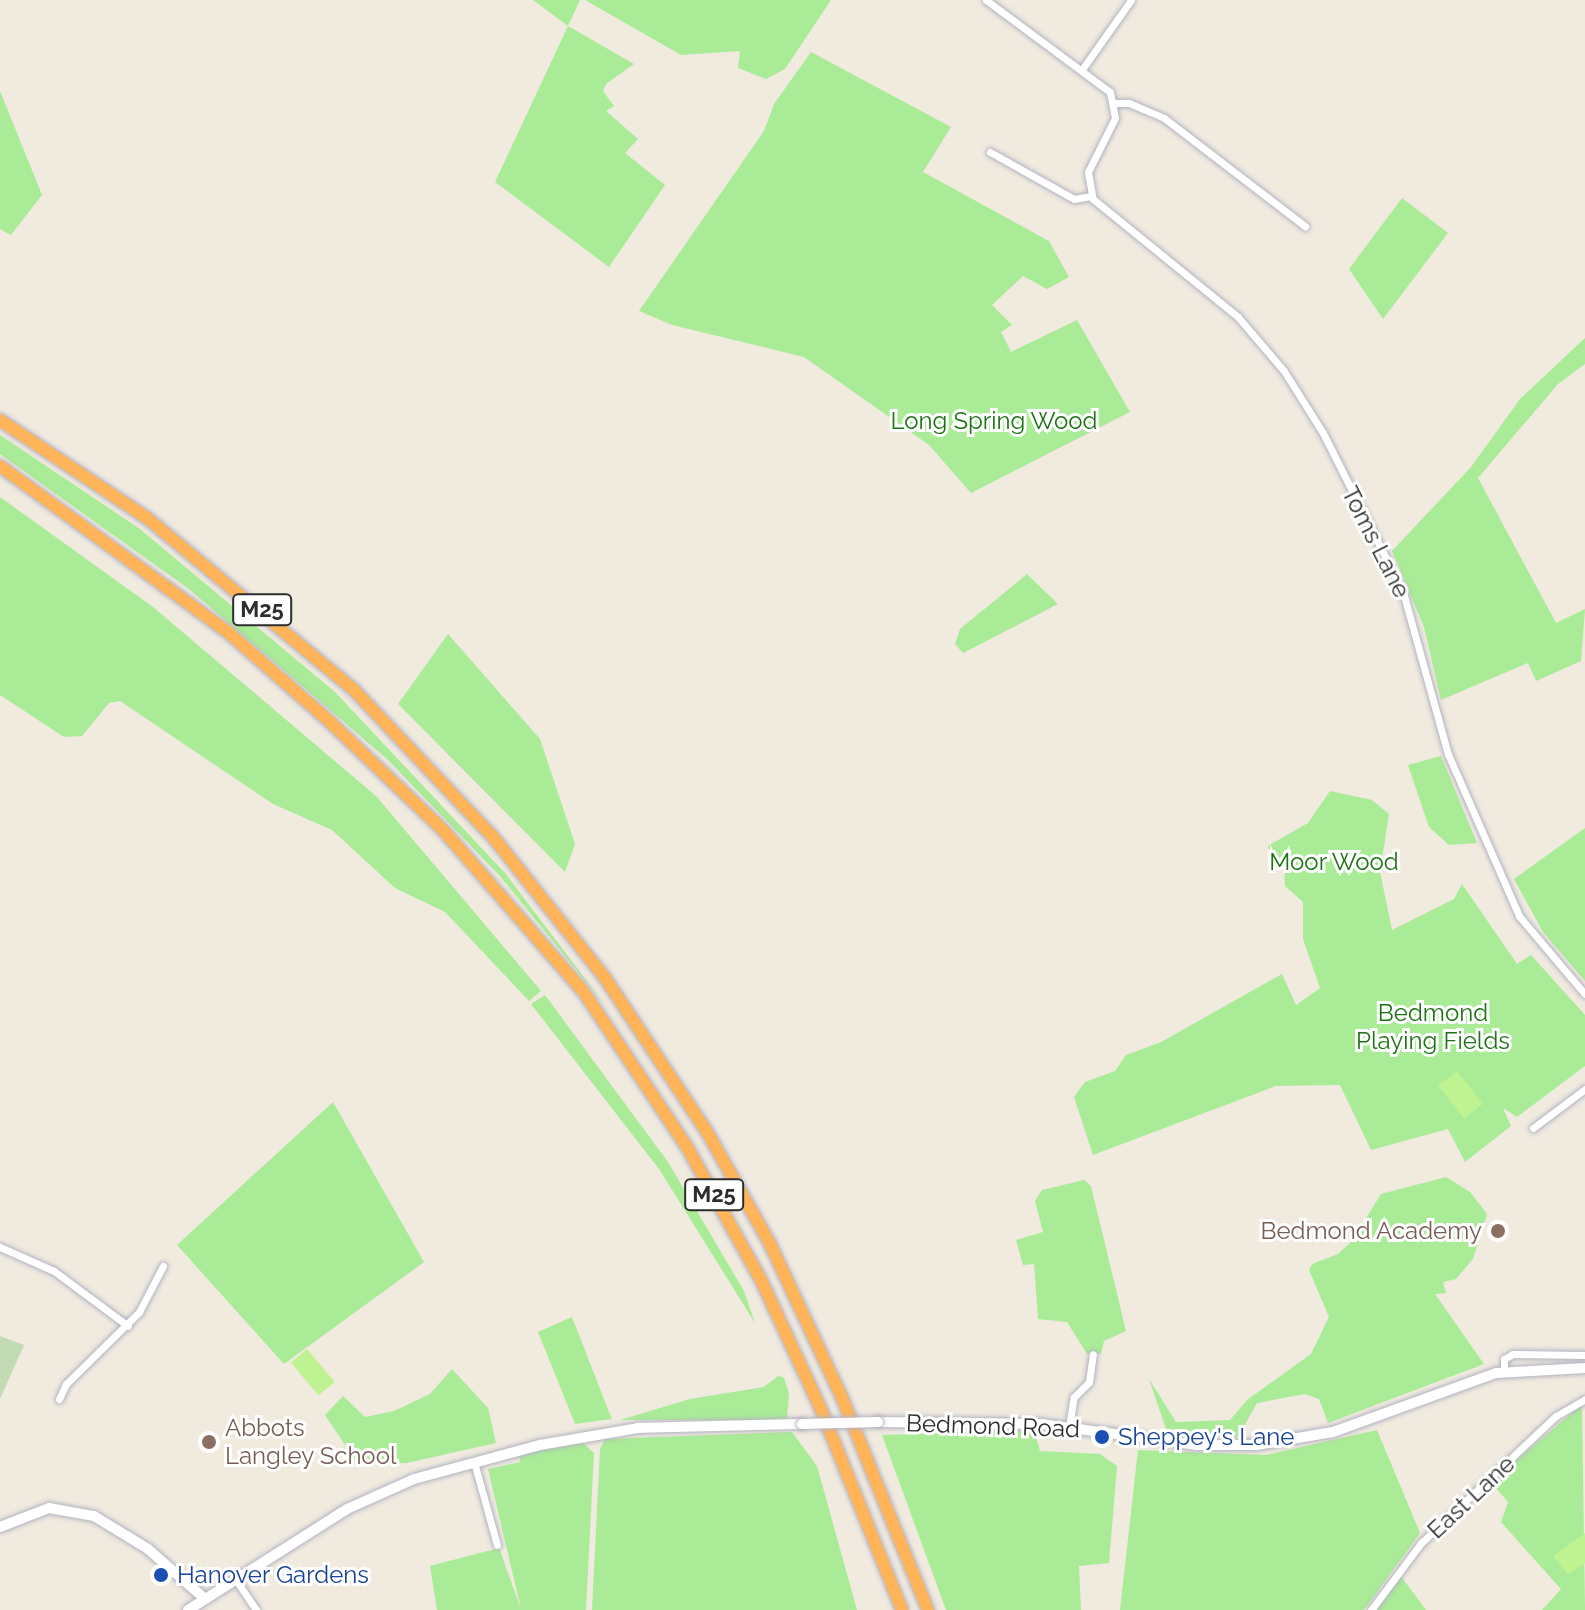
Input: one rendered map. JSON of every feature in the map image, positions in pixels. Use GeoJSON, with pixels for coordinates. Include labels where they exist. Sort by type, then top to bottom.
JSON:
{"type":"FeatureCollection","features":[{"type":"Feature","properties":{"kind":"highway","name":"M25"},"geometry":{"type":"LineString","coordinates":[[0,420],[182,544],[354,690],[493,837],[605,978],[707,1132],[770,1244],[843,1400],[928,1610]]}},
{"type":"Feature","properties":{"kind":"highway","name":"M25"},"geometry":{"type":"LineString","coordinates":[[0,466],[230,634],[330,722],[443,830],[583,991],[687,1147],[761,1280],[820,1407],[902,1610]]}},
{"type":"Feature","properties":{"kind":"street"},"geometry":{"type":"LineString","coordinates":[[986,0],[1107,87],[1115,103],[1112,124],[1089,167],[1091,196]]}},
{"type":"Feature","properties":{"kind":"street"},"geometry":{"type":"LineString","coordinates":[[1083,68],[1131,0]]}},
{"type":"Feature","properties":{"kind":"street"},"geometry":{"type":"LineString","coordinates":[[1115,103],[1129,103],[1164,118],[1305,226]]}},
{"type":"Feature","properties":{"kind":"street","name":"Toms Lane"},"geometry":{"type":"LineString","coordinates":[[990,152],[1074,199],[1091,196],[1238,317],[1298,391],[1403,592],[1448,754],[1519,916],[1585,994]]}},
{"type":"Feature","properties":{"kind":"street"},"geometry":{"type":"LineString","coordinates":[[1533,1128],[1585,1089]]}},
{"type":"Feature","properties":{"kind":"street"},"geometry":{"type":"LineString","coordinates":[[0,1247],[54,1271],[128,1326]]}},
{"type":"Feature","properties":{"kind":"street"},"geometry":{"type":"LineString","coordinates":[[59,1399],[66,1384],[128,1326],[163,1266]]}},
{"type":"Feature","properties":{"kind":"street"},"geometry":{"type":"LineString","coordinates":[[1069,1427],[1074,1397],[1089,1382],[1093,1354]]}},
{"type":"Feature","properties":{"kind":"street"},"geometry":{"type":"LineString","coordinates":[[1504,1371],[1504,1359],[1513,1354],[1585,1355]]}},
{"type":"Feature","properties":{"kind":"street","name":"Bedmond Road"},"geometry":{"type":"LineString","coordinates":[[188,1610],[359,1502],[414,1479],[474,1462],[632,1432],[878,1422],[1069,1427],[1196,1445],[1279,1443],[1333,1432],[1504,1371],[1585,1368]]}},
{"type":"Feature","properties":{"kind":"street","name":"East Lane"},"geometry":{"type":"LineString","coordinates":[[1371,1610],[1421,1543],[1556,1416],[1585,1399]]}},
{"type":"Feature","properties":{"kind":"street"},"geometry":{"type":"LineString","coordinates":[[474,1462],[497,1545]]}},
{"type":"Feature","properties":{"kind":"street"},"geometry":{"type":"LineString","coordinates":[[0,1527],[49,1508],[94,1516],[148,1549],[204,1598]]}},
{"type":"Feature","properties":{"kind":"street"},"geometry":{"type":"LineString","coordinates":[[236,1580],[256,1610]]}},
{"type":"Feature","properties":{"kind":"green space"},"geometry":{"type":"Polygon","coordinates":[[[533,0],[580,0],[568,26],[533,0]]]}},
{"type":"Feature","properties":{"kind":"green space"},"geometry":{"type":"Polygon","coordinates":[[[585,0],[831,0],[785,69],[766,79],[738,68],[740,51],[681,55],[585,0]]]}},
{"type":"Feature","properties":{"kind":"green space"},"geometry":{"type":"Polygon","coordinates":[[[568,26],[634,64],[606,84],[603,91],[614,106],[606,111],[638,139],[625,153],[665,185],[609,267],[495,182],[568,26]]]}},
{"type":"Feature","properties":{"kind":"green space","name":"Long Spring Wood"},"geometry":{"type":"Polygon","coordinates":[[[811,52],[951,127],[923,172],[1049,241],[1069,277],[1047,289],[1023,276],[992,305],[1012,325],[1001,332],[1011,352],[1077,320],[1130,412],[971,493],[929,445],[804,357],[672,325],[639,311],[764,131],[774,104],[811,52]]]}},
{"type":"Feature","properties":{"kind":"green space"},"geometry":{"type":"Polygon","coordinates":[[[0,91],[42,195],[11,235],[0,229],[0,91]]]}},
{"type":"Feature","properties":{"kind":"green space"},"geometry":{"type":"Polygon","coordinates":[[[1402,198],[1448,233],[1383,319],[1349,269],[1402,198]]]}},
{"type":"Feature","properties":{"kind":"green space"},"geometry":{"type":"Polygon","coordinates":[[[1585,338],[1585,364],[1558,384],[1478,478],[1556,623],[1585,609],[1581,661],[1536,681],[1528,663],[1441,700],[1424,627],[1392,551],[1471,467],[1520,399],[1585,338]]]}},
{"type":"Feature","properties":{"kind":"green space"},"geometry":{"type":"Polygon","coordinates":[[[0,435],[140,529],[335,692],[505,873],[608,1009],[500,876],[387,759],[189,589],[0,454],[0,435]]]}},
{"type":"Feature","properties":{"kind":"green space"},"geometry":{"type":"Polygon","coordinates":[[[0,497],[153,607],[376,796],[541,991],[529,1001],[445,912],[395,888],[332,830],[273,804],[120,701],[109,703],[82,736],[64,737],[0,695],[0,497]]]}},
{"type":"Feature","properties":{"kind":"green space"},"geometry":{"type":"Polygon","coordinates":[[[1027,574],[1058,604],[963,653],[955,644],[960,629],[1027,574]]]}},
{"type":"Feature","properties":{"kind":"green space"},"geometry":{"type":"Polygon","coordinates":[[[448,634],[540,739],[575,844],[565,872],[398,704],[448,634]]]}},
{"type":"Feature","properties":{"kind":"green space"},"geometry":{"type":"Polygon","coordinates":[[[1441,756],[1477,843],[1449,845],[1429,827],[1408,765],[1441,756]]]}},
{"type":"Feature","properties":{"kind":"green space"},"geometry":{"type":"Polygon","coordinates":[[[1330,791],[1372,800],[1389,814],[1380,872],[1392,930],[1454,899],[1462,884],[1517,964],[1531,955],[1585,1015],[1585,1066],[1517,1117],[1503,1108],[1511,1126],[1465,1162],[1448,1129],[1371,1150],[1340,1085],[1276,1086],[1093,1155],[1074,1097],[1085,1082],[1115,1071],[1126,1055],[1161,1042],[1282,974],[1296,1005],[1320,988],[1303,939],[1303,902],[1285,886],[1284,864],[1272,858],[1268,846],[1308,823],[1330,791]]]}},
{"type":"Feature","properties":{"kind":"green space"},"geometry":{"type":"Polygon","coordinates":[[[1585,828],[1585,981],[1543,932],[1514,879],[1585,828]]]}},
{"type":"Feature","properties":{"kind":"green space"},"geometry":{"type":"Polygon","coordinates":[[[545,995],[668,1162],[744,1291],[755,1323],[659,1169],[531,1004],[545,995]]]}},
{"type":"Feature","properties":{"kind":"green space"},"geometry":{"type":"Polygon","coordinates":[[[1457,1071],[1483,1104],[1464,1119],[1438,1086],[1457,1071]]]}},
{"type":"Feature","properties":{"kind":"green space"},"geometry":{"type":"Polygon","coordinates":[[[333,1102],[424,1262],[284,1364],[177,1245],[333,1102]]]}},
{"type":"Feature","properties":{"kind":"green space"},"geometry":{"type":"Polygon","coordinates":[[[1446,1177],[1470,1192],[1487,1214],[1473,1259],[1456,1279],[1443,1282],[1446,1293],[1435,1294],[1484,1364],[1328,1423],[1319,1399],[1305,1394],[1257,1403],[1238,1437],[1166,1429],[1149,1379],[1176,1422],[1230,1420],[1247,1400],[1311,1354],[1329,1317],[1309,1270],[1312,1264],[1338,1254],[1352,1241],[1381,1194],[1446,1177]]]}},
{"type":"Feature","properties":{"kind":"green space"},"geometry":{"type":"Polygon","coordinates":[[[1084,1180],[1091,1186],[1126,1331],[1104,1341],[1101,1354],[1087,1354],[1067,1322],[1038,1319],[1034,1264],[1023,1265],[1016,1240],[1043,1232],[1035,1201],[1042,1190],[1084,1180]]]}},
{"type":"Feature","properties":{"kind":"green space"},"geometry":{"type":"Polygon","coordinates":[[[572,1317],[612,1419],[575,1424],[538,1332],[572,1317]]]}},
{"type":"Feature","properties":{"kind":"green space"},"geometry":{"type":"Polygon","coordinates":[[[0,1336],[24,1345],[0,1399],[0,1336]]]}},
{"type":"Feature","properties":{"kind":"green space"},"geometry":{"type":"Polygon","coordinates":[[[307,1349],[335,1382],[319,1395],[291,1362],[307,1349]]]}},
{"type":"Feature","properties":{"kind":"green space"},"geometry":{"type":"Polygon","coordinates":[[[452,1369],[488,1408],[496,1443],[407,1463],[358,1464],[325,1415],[343,1396],[365,1417],[394,1411],[430,1394],[452,1369]]]}},
{"type":"Feature","properties":{"kind":"green space"},"geometry":{"type":"Polygon","coordinates":[[[778,1376],[784,1378],[789,1393],[787,1420],[620,1420],[690,1399],[764,1387],[778,1376]]]}},
{"type":"Feature","properties":{"kind":"green space"},"geometry":{"type":"Polygon","coordinates":[[[1582,1404],[1585,1610],[1542,1610],[1561,1589],[1501,1522],[1508,1502],[1491,1482],[1582,1404]]]}},
{"type":"Feature","properties":{"kind":"green space"},"geometry":{"type":"Polygon","coordinates":[[[1034,1430],[1040,1451],[1100,1454],[1117,1466],[1109,1563],[1079,1566],[1081,1610],[946,1610],[882,1435],[1034,1430]]]}},
{"type":"Feature","properties":{"kind":"green space"},"geometry":{"type":"Polygon","coordinates":[[[1377,1430],[1420,1533],[1364,1610],[1120,1610],[1138,1450],[1266,1455],[1377,1430]]]}},
{"type":"Feature","properties":{"kind":"green space"},"geometry":{"type":"Polygon","coordinates":[[[792,1432],[817,1466],[857,1610],[592,1610],[600,1449],[605,1439],[792,1432]]]}},
{"type":"Feature","properties":{"kind":"green space"},"geometry":{"type":"Polygon","coordinates":[[[582,1442],[594,1453],[586,1610],[437,1610],[430,1566],[499,1548],[521,1609],[488,1469],[520,1462],[519,1454],[582,1442]]]}},
{"type":"Feature","properties":{"kind":"green space"},"geometry":{"type":"Polygon","coordinates":[[[1585,1533],[1585,1563],[1568,1575],[1553,1556],[1585,1533]]]}},
{"type":"Feature","properties":{"kind":"green space"},"geometry":{"type":"Polygon","coordinates":[[[1400,1575],[1426,1610],[1374,1610],[1400,1575]]]}},
{"type":"Feature","properties":{"kind":"place","name":"Bedmond Academy"},"geometry":{"type":"Point","coordinates":[1498,1231]}},
{"type":"Feature","properties":{"kind":"place","name":"Sheppey's Lane"},"geometry":{"type":"Point","coordinates":[1102,1437]}},
{"type":"Feature","properties":{"kind":"place","name":"Abbots Langley School"},"geometry":{"type":"Point","coordinates":[209,1442]}},
{"type":"Feature","properties":{"kind":"place","name":"Hanover Gardens"},"geometry":{"type":"Point","coordinates":[161,1575]}},
{"type":"Feature","properties":{"kind":"park label","name":"Moor Wood"},"geometry":{"type":"Point","coordinates":[1334,862]}},
{"type":"Feature","properties":{"kind":"park label","name":"Bedmond Playing Fields"},"geometry":{"type":"Point","coordinates":[1433,1027]}}]}
